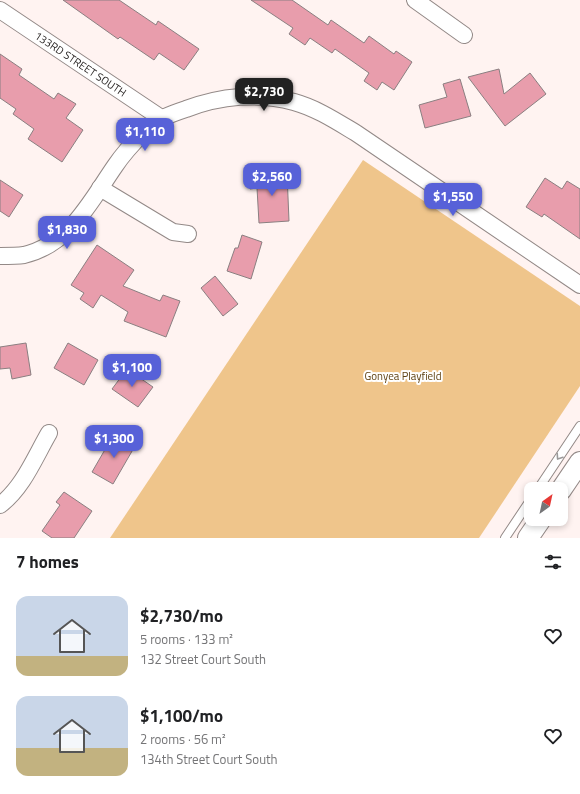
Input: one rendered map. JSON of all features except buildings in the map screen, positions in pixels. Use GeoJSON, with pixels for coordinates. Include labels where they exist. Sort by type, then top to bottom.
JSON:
{"type":"FeatureCollection","features":[{"type":"Feature","properties":{"kind":"street"},"geometry":{"type":"LineString","coordinates":[[415,0],[464,35]]}},
{"type":"Feature","properties":{"kind":"street","name":"133RD STREET SOUTH"},"geometry":{"type":"LineString","coordinates":[[0,10],[160,118]]}},
{"type":"Feature","properties":{"kind":"street"},"geometry":{"type":"LineString","coordinates":[[0,256],[23,255],[55,242],[80,219],[116,164],[141,136],[160,118],[218,99],[243,96],[273,98],[293,102],[310,108],[342,125],[580,285]]}},
{"type":"Feature","properties":{"kind":"street"},"geometry":{"type":"LineString","coordinates":[[100,188],[173,232],[188,234]]}},
{"type":"Feature","properties":{"kind":"street"},"geometry":{"type":"LineString","coordinates":[[0,505],[9,498],[16,488],[49,433]]}},
{"type":"Feature","properties":{"kind":"street"},"geometry":{"type":"LineString","coordinates":[[566,482],[580,462]]}},
{"type":"Feature","properties":{"kind":"street"},"geometry":{"type":"LineString","coordinates":[[528,538],[536,526]]}},
{"type":"Feature","properties":{"kind":"lane"},"geometry":{"type":"LineString","coordinates":[[543,482],[580,426]]}},
{"type":"Feature","properties":{"kind":"lane"},"geometry":{"type":"LineString","coordinates":[[505,538],[524,510]]}},
{"type":"Feature","properties":{"kind":"green space","name":"Gonyea Playfield"},"geometry":{"type":"Polygon","coordinates":[[[363,160],[580,306],[580,386],[479,538],[110,538],[363,160]]]}}]}
